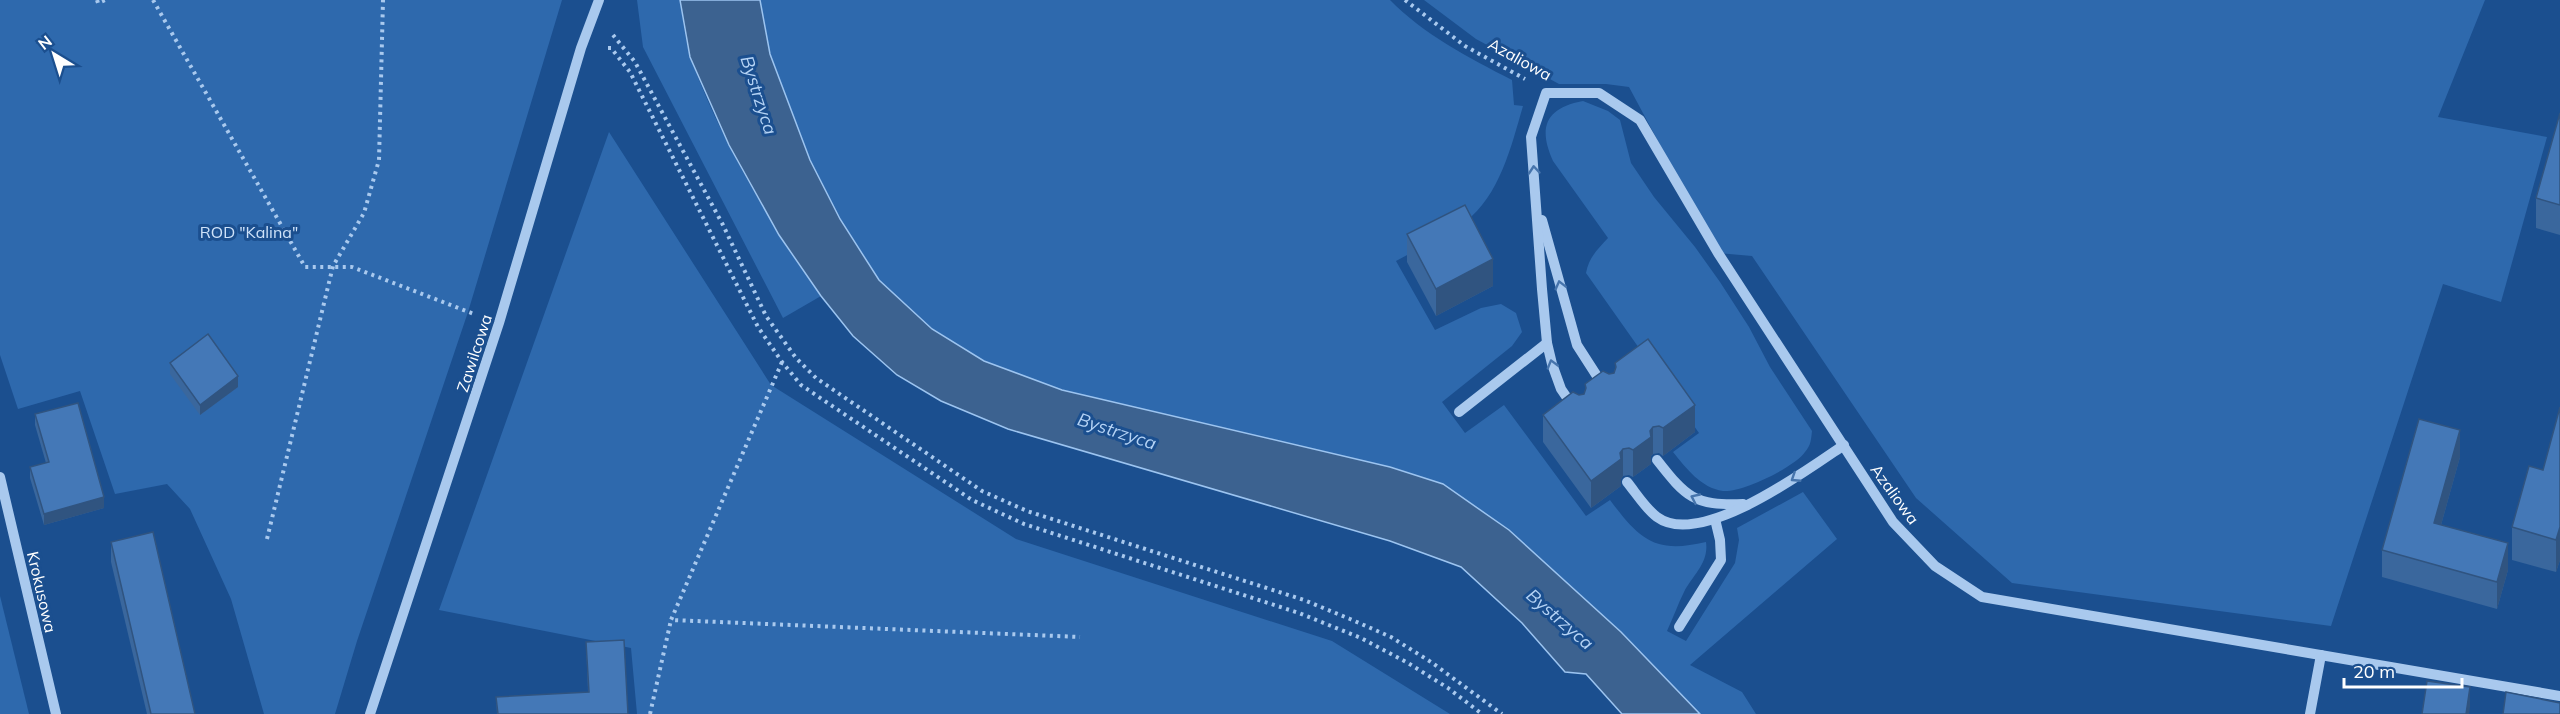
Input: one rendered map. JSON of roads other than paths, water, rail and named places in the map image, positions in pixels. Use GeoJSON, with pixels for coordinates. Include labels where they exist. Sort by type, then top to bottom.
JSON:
{"type":"FeatureCollection","features":[{"type":"Feature","properties":{"kind":"street","name":"Zawilcowa"},"geometry":{"type":"LineString","coordinates":[[370,714],[499,323],[581,48],[598,0]]}},
{"type":"Feature","properties":{"kind":"street","name":"Azaliowa"},"geometry":{"type":"LineString","coordinates":[[1536,199],[1531,137],[1546,93],[1599,93],[1640,120],[1718,253],[1893,522],[1935,566],[1982,597],[2560,696]]}},
{"type":"Feature","properties":{"kind":"street"},"geometry":{"type":"LineString","coordinates":[[1536,199],[1547,343],[1561,389],[1579,415]]}},
{"type":"Feature","properties":{"kind":"street"},"geometry":{"type":"LineString","coordinates":[[1536,199],[1577,345],[1609,394]]}},
{"type":"Feature","properties":{"kind":"street"},"geometry":{"type":"LineString","coordinates":[[1459,412],[1547,343]]}},
{"type":"Feature","properties":{"kind":"street"},"geometry":{"type":"LineString","coordinates":[[1627,482],[1658,518],[1673,523],[1692,525],[1715,519],[1749,504],[1791,481],[1844,446]]}},
{"type":"Feature","properties":{"kind":"street"},"geometry":{"type":"LineString","coordinates":[[1657,460],[1678,488],[1691,498],[1708,504],[1749,504]]}},
{"type":"Feature","properties":{"kind":"street","name":"Krokusowa"},"geometry":{"type":"LineString","coordinates":[[0,477],[56,714]]}},
{"type":"Feature","properties":{"kind":"street"},"geometry":{"type":"LineString","coordinates":[[1679,627],[1721,560],[1720,540],[1715,519]]}},
{"type":"Feature","properties":{"kind":"street"},"geometry":{"type":"LineString","coordinates":[[2310,714],[2321,655]]}},
{"type":"Feature","properties":{"kind":"water","name":"Bystrzyca"},"geometry":{"type":"Polygon","coordinates":[[[680,0],[760,0],[770,54],[810,160],[840,219],[879,280],[932,329],[984,361],[1062,390],[1390,467],[1443,484],[1509,530],[1621,632],[1700,714],[1622,714],[1586,674],[1565,672],[1522,623],[1461,567],[1390,541],[1008,429],[941,401],[897,375],[853,336],[821,296],[779,235],[729,145],[690,57],[680,0]]]}},
{"type":"Feature","properties":{"kind":"park label","name":"ROD \"Kalina\""},"geometry":{"type":"Point","coordinates":[249,232]}}]}
